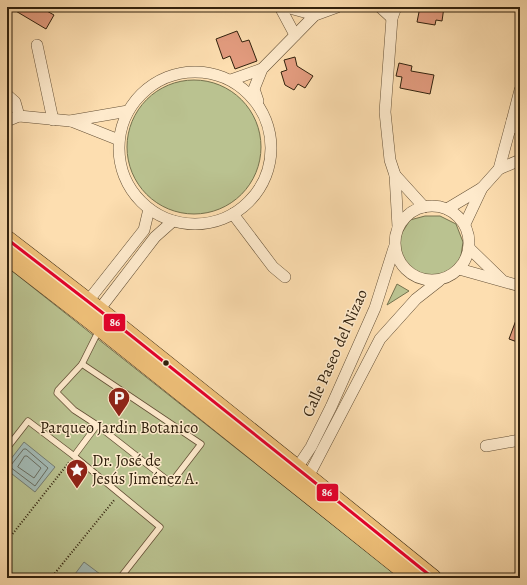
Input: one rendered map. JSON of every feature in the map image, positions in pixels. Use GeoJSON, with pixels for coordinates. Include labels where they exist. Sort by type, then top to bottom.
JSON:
{"type":"FeatureCollection","features":[{"type":"Feature","properties":{"kind":"main road"},"geometry":{"type":"LineString","coordinates":[[7,239],[303,472],[433,578]]}},
{"type":"Feature","properties":{"kind":"main road"},"geometry":{"type":"LineString","coordinates":[[7,256],[100,328],[413,578]]}},
{"type":"Feature","properties":{"kind":"street"},"geometry":{"type":"LineString","coordinates":[[280,7],[295,35]]}},
{"type":"Feature","properties":{"kind":"street"},"geometry":{"type":"LineString","coordinates":[[286,7],[314,15]]}},
{"type":"Feature","properties":{"kind":"street"},"geometry":{"type":"LineString","coordinates":[[259,105],[247,91],[231,80],[209,72],[185,72],[162,79],[143,92],[128,111],[122,125],[119,140],[120,160],[125,178],[135,195],[149,209],[160,216],[173,221],[194,224],[214,222],[233,214],[248,204],[259,190],[267,174],[271,156],[271,138],[267,121],[259,105],[254,89],[262,69],[314,15],[337,7]]}},
{"type":"Feature","properties":{"kind":"street"},"geometry":{"type":"LineString","coordinates":[[380,7],[392,18]]}},
{"type":"Feature","properties":{"kind":"street"},"geometry":{"type":"LineString","coordinates":[[396,7],[392,18],[385,112],[390,160],[395,175],[398,228]]}},
{"type":"Feature","properties":{"kind":"street"},"geometry":{"type":"LineString","coordinates":[[38,45],[53,120]]}},
{"type":"Feature","properties":{"kind":"street"},"geometry":{"type":"LineString","coordinates":[[231,80],[262,69]]}},
{"type":"Feature","properties":{"kind":"street"},"geometry":{"type":"LineString","coordinates":[[499,169],[520,90]]}},
{"type":"Feature","properties":{"kind":"street"},"geometry":{"type":"LineString","coordinates":[[7,95],[15,102],[19,116]]}},
{"type":"Feature","properties":{"kind":"street"},"geometry":{"type":"LineString","coordinates":[[7,121],[19,116],[70,121],[128,111]]}},
{"type":"Feature","properties":{"kind":"street"},"geometry":{"type":"LineString","coordinates":[[70,121],[119,140]]}},
{"type":"Feature","properties":{"kind":"street"},"geometry":{"type":"LineString","coordinates":[[512,121],[520,131]]}},
{"type":"Feature","properties":{"kind":"street"},"geometry":{"type":"LineString","coordinates":[[465,224],[482,188],[499,169],[520,160]]}},
{"type":"Feature","properties":{"kind":"street"},"geometry":{"type":"LineString","coordinates":[[395,175],[424,207]]}},
{"type":"Feature","properties":{"kind":"street"},"geometry":{"type":"LineString","coordinates":[[447,209],[482,188]]}},
{"type":"Feature","properties":{"kind":"street"},"geometry":{"type":"LineString","coordinates":[[436,206],[447,209],[457,215],[465,224],[469,236],[469,248],[466,259],[459,269],[450,276],[439,281],[427,281],[414,277],[404,269],[397,258],[394,248],[398,228],[404,218],[413,211],[424,207],[436,206]]}},
{"type":"Feature","properties":{"kind":"street"},"geometry":{"type":"LineString","coordinates":[[93,306],[144,230],[149,209]]}},
{"type":"Feature","properties":{"kind":"street"},"geometry":{"type":"LineString","coordinates":[[233,214],[273,267],[285,277]]}},
{"type":"Feature","properties":{"kind":"street"},"geometry":{"type":"LineString","coordinates":[[93,306],[155,237],[173,221]]}},
{"type":"Feature","properties":{"kind":"street","name":"Calle Paseo del Nizao"},"geometry":{"type":"LineString","coordinates":[[303,472],[311,447],[331,407],[375,308],[394,248]]}},
{"type":"Feature","properties":{"kind":"street"},"geometry":{"type":"LineString","coordinates":[[469,248],[504,281]]}},
{"type":"Feature","properties":{"kind":"street"},"geometry":{"type":"LineString","coordinates":[[459,269],[520,286]]}},
{"type":"Feature","properties":{"kind":"street","name":"Calle Paseo del Nizao"},"geometry":{"type":"LineString","coordinates":[[303,472],[380,339],[416,299],[439,281]]}},
{"type":"Feature","properties":{"kind":"street"},"geometry":{"type":"LineString","coordinates":[[486,446],[520,440]]}},
{"type":"Feature","properties":{"kind":"lane"},"geometry":{"type":"LineString","coordinates":[[82,364],[201,444],[171,483],[97,425],[74,410],[58,393],[58,390],[82,364],[100,328]]}},
{"type":"Feature","properties":{"kind":"lane"},"geometry":{"type":"LineString","coordinates":[[7,448],[28,421],[74,456],[160,527],[120,578]]}},
{"type":"Feature","properties":{"kind":"lane"},"geometry":{"type":"LineString","coordinates":[[74,456],[97,425]]}},
{"type":"Feature","properties":{"kind":"path"},"geometry":{"type":"LineString","coordinates":[[7,541],[74,456]]}},
{"type":"Feature","properties":{"kind":"path"},"geometry":{"type":"LineString","coordinates":[[51,578],[120,493]]}},
{"type":"Feature","properties":{"kind":"green space"},"geometry":{"type":"Polygon","coordinates":[[[194,80],[207,81],[220,85],[231,91],[246,105],[256,121],[260,134],[260,160],[256,173],[250,184],[236,199],[220,209],[207,213],[194,214],[181,213],[168,209],[157,203],[142,189],[132,173],[128,160],[127,147],[128,134],[132,121],[138,110],[152,95],[168,85],[181,81],[194,80]]]}},
{"type":"Feature","properties":{"kind":"green space"},"geometry":{"type":"Polygon","coordinates":[[[425,216],[440,216],[456,224],[463,242],[460,262],[445,277],[427,277],[412,274],[400,258],[400,236],[410,220],[425,216]]]}},
{"type":"Feature","properties":{"kind":"green space"},"geometry":{"type":"Polygon","coordinates":[[[7,267],[400,578],[7,578],[7,267]]]}},
{"type":"Feature","properties":{"kind":"green space"},"geometry":{"type":"Polygon","coordinates":[[[397,284],[409,291],[387,305],[397,284]]]}},
{"type":"Feature","properties":{"kind":"water"},"geometry":{"type":"Polygon","coordinates":[[[24,442],[55,467],[35,492],[7,470],[7,464],[24,442]]]}},
{"type":"Feature","properties":{"kind":"water"},"geometry":{"type":"Polygon","coordinates":[[[84,562],[104,577],[72,578],[84,562]]]}},
{"type":"Feature","properties":{"kind":"building"},"geometry":{"type":"Polygon","coordinates":[[[9,7],[46,7],[45,10],[54,15],[46,29],[9,7]]]}},
{"type":"Feature","properties":{"kind":"building"},"geometry":{"type":"Polygon","coordinates":[[[420,7],[444,7],[442,21],[436,20],[435,25],[417,22],[420,7]]]}},
{"type":"Feature","properties":{"kind":"building"},"geometry":{"type":"Polygon","coordinates":[[[237,31],[242,42],[249,40],[257,61],[235,69],[230,56],[223,59],[216,39],[237,31]]]}},
{"type":"Feature","properties":{"kind":"building"},"geometry":{"type":"Polygon","coordinates":[[[295,57],[297,66],[313,76],[305,88],[298,84],[294,90],[285,85],[281,72],[287,70],[284,60],[295,57]]]}},
{"type":"Feature","properties":{"kind":"building"},"geometry":{"type":"Polygon","coordinates":[[[399,63],[412,66],[411,71],[434,75],[430,94],[400,88],[402,77],[396,76],[399,63]]]}},
{"type":"Feature","properties":{"kind":"building"},"geometry":{"type":"Polygon","coordinates":[[[520,312],[520,343],[509,339],[520,312]]]}},
{"type":"Feature","properties":{"kind":"transit line","name":"86"},"geometry":{"type":"LineString","coordinates":[[7,239],[99,310],[433,578]]}},
{"type":"Feature","properties":{"kind":"place","name":"Parqueo Jardin Botanico"},"geometry":{"type":"Point","coordinates":[119,418]}},
{"type":"Feature","properties":{"kind":"place","name":"Dr. José de Jesús Jiménez A."},"geometry":{"type":"Point","coordinates":[77,490]}}]}
